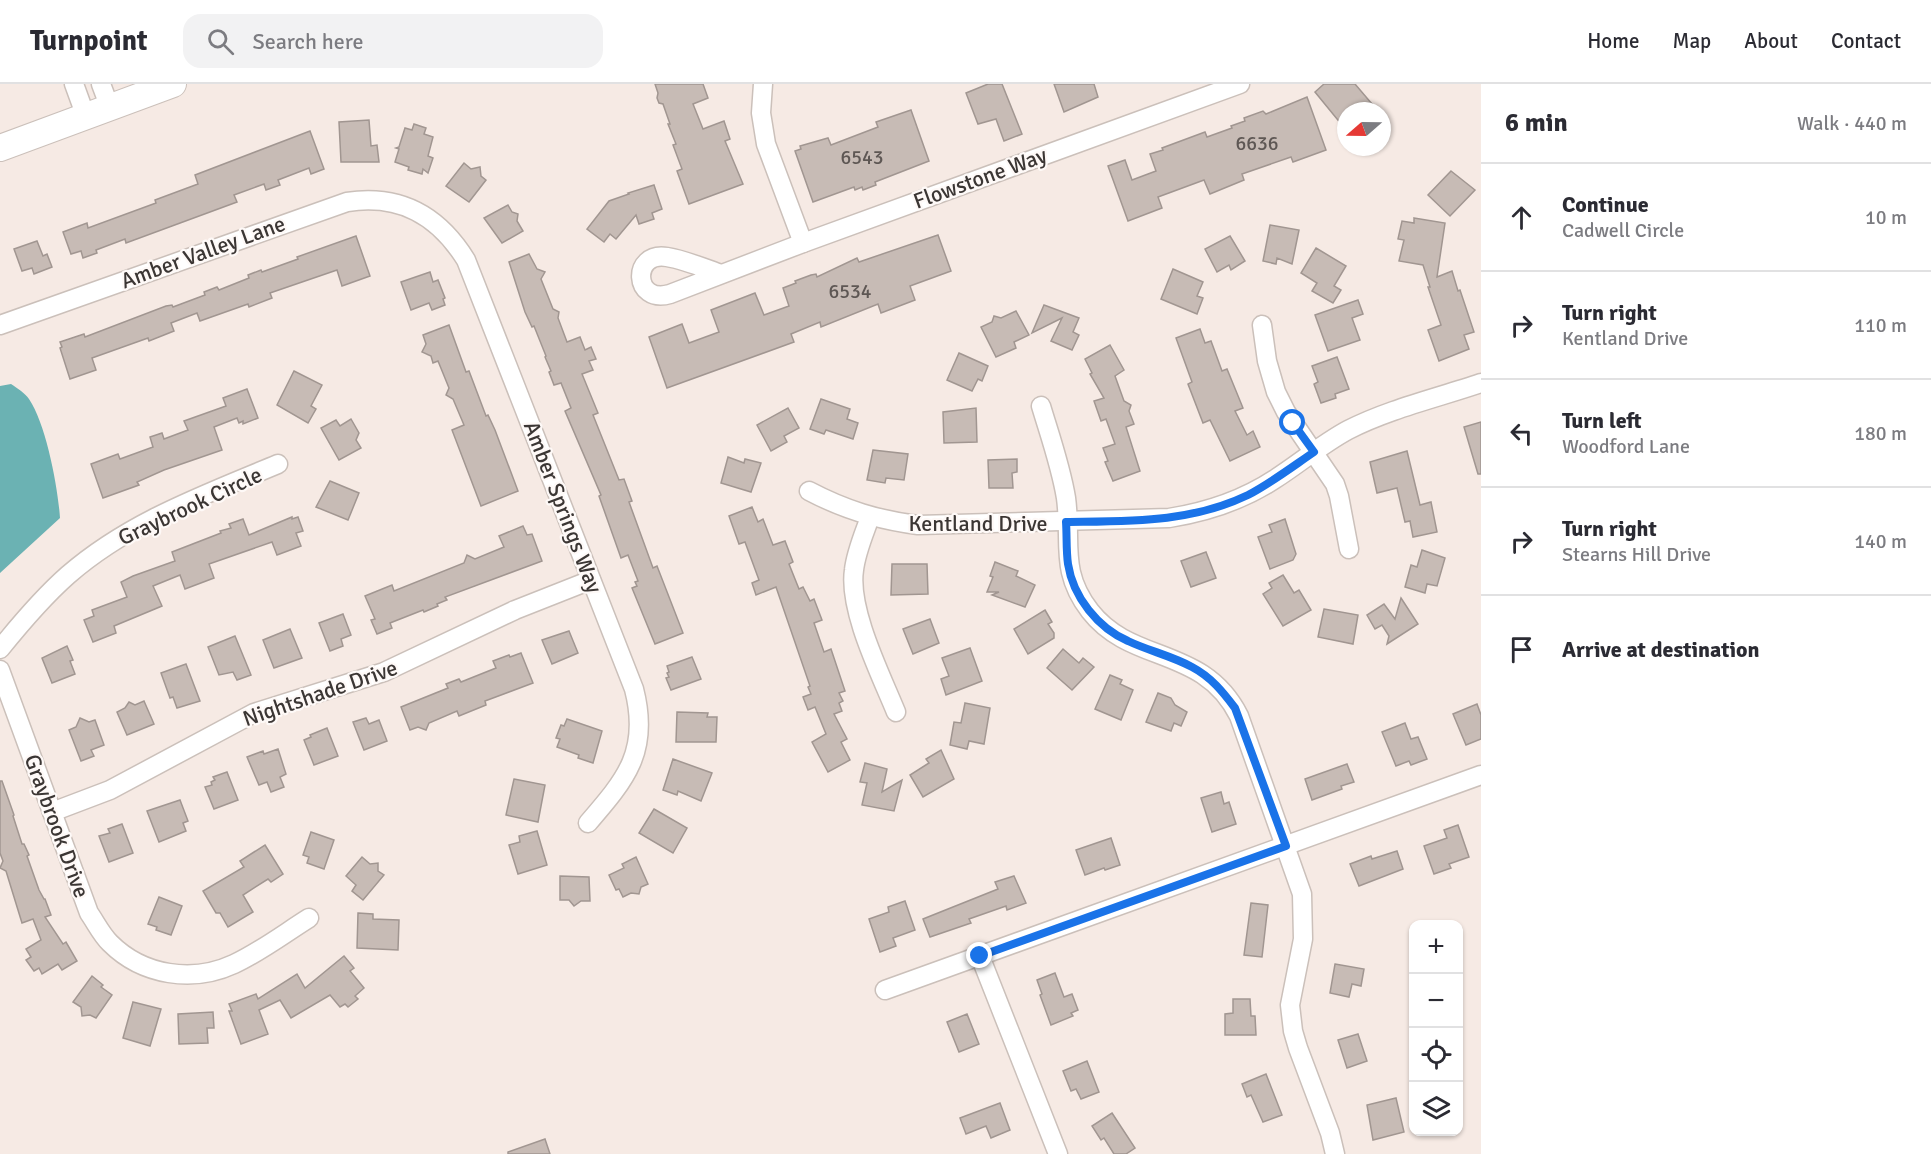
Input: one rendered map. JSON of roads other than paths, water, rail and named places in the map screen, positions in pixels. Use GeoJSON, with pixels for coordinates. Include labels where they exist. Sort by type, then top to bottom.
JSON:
{"type":"FeatureCollection","features":[{"type":"Feature","properties":{"kind":"street"},"geometry":{"type":"LineString","coordinates":[[74,84],[86,117]]}},
{"type":"Feature","properties":{"kind":"street"},"geometry":{"type":"LineString","coordinates":[[101,84],[110,108]]}},
{"type":"Feature","properties":{"kind":"street"},"geometry":{"type":"LineString","coordinates":[[0,148],[173,84]]}},
{"type":"Feature","properties":{"kind":"street"},"geometry":{"type":"LineString","coordinates":[[764,84],[761,113],[766,144],[803,243]]}},
{"type":"Feature","properties":{"kind":"street","name":"Flowstone Way"},"geometry":{"type":"LineString","coordinates":[[721,274],[1240,84]]}},
{"type":"Feature","properties":{"kind":"street","name":"Amber Valley Lane"},"geometry":{"type":"LineString","coordinates":[[0,325],[338,204],[378,200],[408,207]]}},
{"type":"Feature","properties":{"kind":"street","name":"Amber Springs Way"},"geometry":{"type":"LineString","coordinates":[[408,207],[422,213],[446,231],[466,260],[638,702],[639,725],[635,755],[620,786],[588,823]]}},
{"type":"Feature","properties":{"kind":"street"},"geometry":{"type":"LineString","coordinates":[[1262,325],[1267,361],[1276,392],[1286,412],[1335,484],[1340,496],[1349,549]]}},
{"type":"Feature","properties":{"kind":"street","name":"Kentland Drive"},"geometry":{"type":"LineString","coordinates":[[809,491],[831,503],[870,517],[897,523],[926,525],[1157,519],[1206,511],[1252,492],[1346,431],[1365,422],[1481,383]]}},
{"type":"Feature","properties":{"kind":"street"},"geometry":{"type":"LineString","coordinates":[[1041,406],[1062,477],[1070,573],[1079,594],[1092,614],[1122,639],[1179,661],[1202,673],[1223,692],[1235,708],[1298,879],[1303,909],[1303,939],[1290,1005],[1293,1030],[1330,1133],[1335,1154]]}},
{"type":"Feature","properties":{"kind":"street","name":"Graybrook Circle"},"geometry":{"type":"LineString","coordinates":[[0,649],[47,594],[114,540],[174,508],[278,464]]}},
{"type":"Feature","properties":{"kind":"street"},"geometry":{"type":"LineString","coordinates":[[870,517],[854,570],[854,597],[859,619],[896,712]]}},
{"type":"Feature","properties":{"kind":"street","name":"Nightshade Drive"},"geometry":{"type":"LineString","coordinates":[[52,812],[110,790],[254,713],[396,667],[515,610],[591,580]]}},
{"type":"Feature","properties":{"kind":"street","name":"Graybrook Drive"},"geometry":{"type":"LineString","coordinates":[[0,670],[93,920],[113,946],[140,964],[157,971],[182,975],[215,971],[241,961],[309,918]]}},
{"type":"Feature","properties":{"kind":"street"},"geometry":{"type":"LineString","coordinates":[[885,990],[1481,776]]}},
{"type":"Feature","properties":{"kind":"street"},"geometry":{"type":"LineString","coordinates":[[980,956],[1058,1154]]}},
{"type":"Feature","properties":{"kind":"water"},"geometry":{"type":"Polygon","coordinates":[[[11,384],[29,399],[41,424],[54,473],[60,518],[0,573],[0,386],[11,384]]]}}]}
